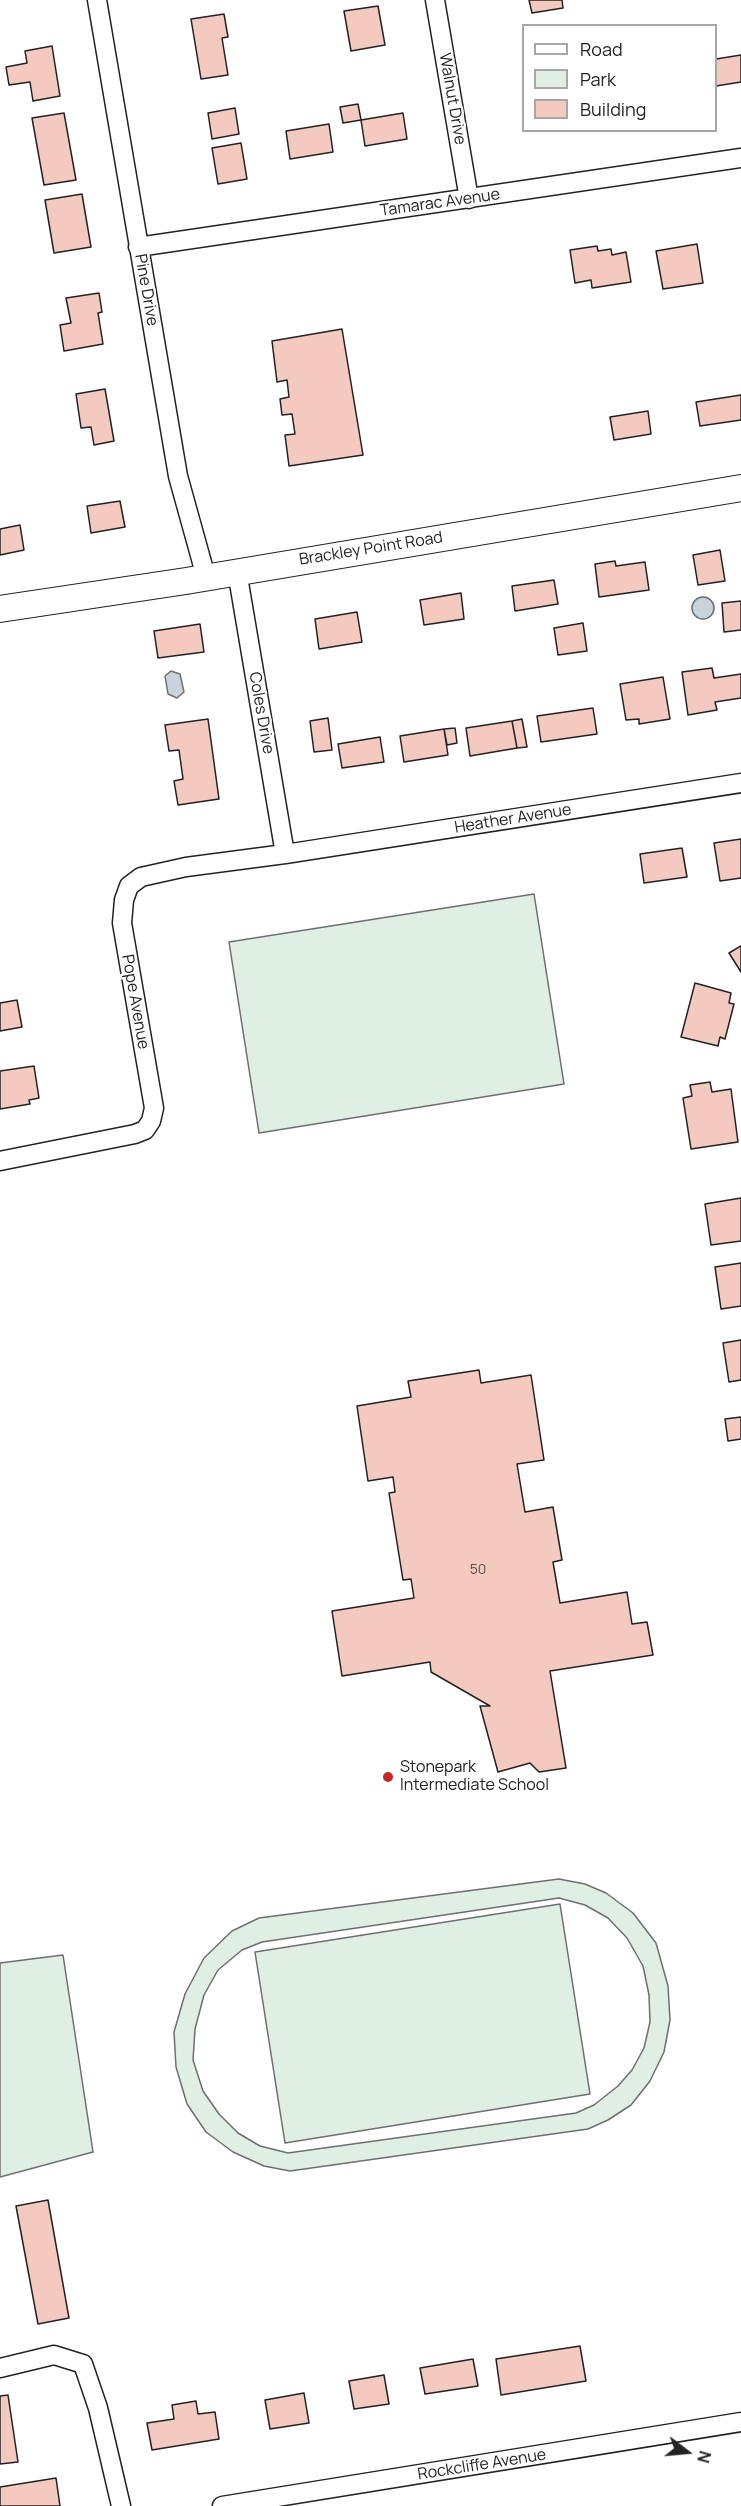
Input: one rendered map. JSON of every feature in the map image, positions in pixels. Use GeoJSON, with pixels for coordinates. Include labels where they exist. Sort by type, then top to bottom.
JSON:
{"type":"FeatureCollection","features":[{"type":"Feature","properties":{"kind":"main road","name":"Brackley Point Road"},"geometry":{"type":"LineString","coordinates":[[0,609],[741,488]]}},
{"type":"Feature","properties":{"kind":"street","name":"Pine Drive"},"geometry":{"type":"LineString","coordinates":[[97,0],[178,476],[206,577]]}},
{"type":"Feature","properties":{"kind":"street","name":"Walnut Drive"},"geometry":{"type":"LineString","coordinates":[[435,0],[469,199]]}},
{"type":"Feature","properties":{"kind":"street","name":"Tamarac Avenue"},"geometry":{"type":"LineString","coordinates":[[138,247],[741,158]]}},
{"type":"Feature","properties":{"kind":"street","name":"Coles Drive"},"geometry":{"type":"LineString","coordinates":[[237,571],[285,854]]}},
{"type":"Feature","properties":{"kind":"street","name":"Heather Avenue"},"geometry":{"type":"LineString","coordinates":[[285,854],[741,783]]}},
{"type":"Feature","properties":{"kind":"street","name":"Pope Avenue"},"geometry":{"type":"LineString","coordinates":[[0,1161],[135,1134],[145,1130],[151,1121],[154,1108],[122,923],[124,900],[129,886],[141,877],[159,871],[285,854]]}},
{"type":"Feature","properties":{"kind":"street"},"geometry":{"type":"LineString","coordinates":[[0,2368],[54,2355],[83,2364],[98,2408],[122,2506]]}},
{"type":"Feature","properties":{"kind":"street","name":"Rockcliffe Avenue"},"geometry":{"type":"LineString","coordinates":[[222,2506],[741,2422]]}},
{"type":"Feature","properties":{"kind":"green space"},"geometry":{"type":"Polygon","coordinates":[[[534,894],[564,1084],[259,1133],[229,942],[534,894]]]}},
{"type":"Feature","properties":{"kind":"green space"},"geometry":{"type":"Polygon","coordinates":[[[559,1879],[585,1884],[606,1893],[633,1913],[656,1943],[668,1986],[670,2020],[664,2052],[650,2081],[631,2105],[608,2120],[588,2129],[290,2171],[264,2166],[233,2152],[206,2132],[187,2104],[176,2067],[174,2032],[185,1994],[204,1958],[232,1931],[259,1918],[559,1879]],[[559,1898],[262,1942],[242,1950],[218,1970],[204,1995],[195,2029],[193,2060],[203,2091],[219,2114],[238,2133],[260,2146],[288,2153],[576,2113],[594,2105],[618,2086],[632,2070],[644,2048],[650,2022],[649,1995],[643,1966],[627,1938],[608,1918],[585,1905],[559,1898]]]}},
{"type":"Feature","properties":{"kind":"green space"},"geometry":{"type":"Polygon","coordinates":[[[560,1904],[590,2094],[285,2143],[255,1952],[560,1904]]]}},
{"type":"Feature","properties":{"kind":"green space"},"geometry":{"type":"Polygon","coordinates":[[[63,1955],[93,2152],[0,2177],[0,1963],[63,1955]]]}},
{"type":"Feature","properties":{"kind":"shaded area"},"geometry":{"type":"Polygon","coordinates":[[[703,597],[711,600],[714,608],[711,616],[703,619],[695,616],[692,608],[695,600],[703,597]]]}},
{"type":"Feature","properties":{"kind":"shaded area"},"geometry":{"type":"Polygon","coordinates":[[[171,671],[180,674],[184,692],[177,698],[168,694],[165,676],[171,671]]]}},
{"type":"Feature","properties":{"kind":"building"},"geometry":{"type":"Polygon","coordinates":[[[529,0],[562,0],[563,8],[532,13],[529,0]]]}},
{"type":"Feature","properties":{"kind":"building"},"geometry":{"type":"Polygon","coordinates":[[[378,6],[385,45],[351,51],[344,11],[378,6]]]}},
{"type":"Feature","properties":{"kind":"building"},"geometry":{"type":"Polygon","coordinates":[[[224,14],[228,37],[222,38],[228,75],[201,79],[191,19],[224,14]]]}},
{"type":"Feature","properties":{"kind":"building"},"geometry":{"type":"Polygon","coordinates":[[[52,46],[60,96],[33,101],[30,82],[9,85],[6,67],[27,63],[25,51],[52,46]]]}},
{"type":"Feature","properties":{"kind":"building"},"geometry":{"type":"Polygon","coordinates":[[[741,55],[741,82],[717,86],[717,59],[741,55]]]}},
{"type":"Feature","properties":{"kind":"building"},"geometry":{"type":"Polygon","coordinates":[[[358,104],[361,120],[343,123],[340,107],[358,104]]]}},
{"type":"Feature","properties":{"kind":"building"},"geometry":{"type":"Polygon","coordinates":[[[235,108],[239,134],[212,139],[208,113],[235,108]]]}},
{"type":"Feature","properties":{"kind":"building"},"geometry":{"type":"Polygon","coordinates":[[[64,113],[76,180],[44,185],[32,118],[64,113]]]}},
{"type":"Feature","properties":{"kind":"building"},"geometry":{"type":"Polygon","coordinates":[[[403,113],[407,139],[365,146],[361,120],[403,113]]]}},
{"type":"Feature","properties":{"kind":"building"},"geometry":{"type":"Polygon","coordinates":[[[329,124],[333,152],[290,159],[286,131],[329,124]]]}},
{"type":"Feature","properties":{"kind":"building"},"geometry":{"type":"Polygon","coordinates":[[[241,143],[247,179],[218,184],[212,148],[241,143]]]}},
{"type":"Feature","properties":{"kind":"building"},"geometry":{"type":"Polygon","coordinates":[[[82,194],[91,247],[54,253],[45,200],[82,194]]]}},
{"type":"Feature","properties":{"kind":"building"},"geometry":{"type":"Polygon","coordinates":[[[697,244],[703,283],[663,289],[656,251],[697,244]]]}},
{"type":"Feature","properties":{"kind":"building"},"geometry":{"type":"Polygon","coordinates":[[[597,246],[598,251],[611,249],[612,255],[626,252],[631,282],[592,288],[591,280],[575,283],[570,250],[597,246]]]}},
{"type":"Feature","properties":{"kind":"building"},"geometry":{"type":"Polygon","coordinates":[[[99,293],[102,312],[98,313],[103,344],[64,351],[60,325],[71,323],[66,298],[99,293]]]}},
{"type":"Feature","properties":{"kind":"building"},"geometry":{"type":"Polygon","coordinates":[[[342,329],[363,455],[289,466],[285,435],[295,434],[292,414],[282,415],[280,399],[289,397],[287,380],[277,382],[272,341],[342,329]]]}},
{"type":"Feature","properties":{"kind":"building"},"geometry":{"type":"Polygon","coordinates":[[[105,389],[114,441],[94,445],[91,427],[81,428],[76,394],[105,389]]]}},
{"type":"Feature","properties":{"kind":"building"},"geometry":{"type":"Polygon","coordinates":[[[741,395],[741,420],[700,426],[696,402],[741,395]]]}},
{"type":"Feature","properties":{"kind":"building"},"geometry":{"type":"Polygon","coordinates":[[[648,411],[651,434],[614,440],[610,417],[648,411]]]}},
{"type":"Feature","properties":{"kind":"building"},"geometry":{"type":"Polygon","coordinates":[[[120,501],[125,527],[91,533],[87,506],[120,501]]]}},
{"type":"Feature","properties":{"kind":"building"},"geometry":{"type":"Polygon","coordinates":[[[20,525],[24,550],[0,555],[0,529],[20,525]]]}},
{"type":"Feature","properties":{"kind":"building"},"geometry":{"type":"Polygon","coordinates":[[[720,550],[725,581],[698,585],[693,555],[720,550]]]}},
{"type":"Feature","properties":{"kind":"building"},"geometry":{"type":"Polygon","coordinates":[[[615,561],[616,566],[645,562],[649,590],[599,597],[595,564],[615,561]]]}},
{"type":"Feature","properties":{"kind":"building"},"geometry":{"type":"Polygon","coordinates":[[[554,580],[558,604],[515,611],[512,586],[554,580]]]}},
{"type":"Feature","properties":{"kind":"building"},"geometry":{"type":"Polygon","coordinates":[[[461,593],[464,619],[424,625],[420,600],[461,593]]]}},
{"type":"Feature","properties":{"kind":"building"},"geometry":{"type":"Polygon","coordinates":[[[741,601],[741,630],[724,632],[722,603],[741,601]]]}},
{"type":"Feature","properties":{"kind":"building"},"geometry":{"type":"Polygon","coordinates":[[[357,612],[362,642],[319,649],[315,619],[357,612]]]}},
{"type":"Feature","properties":{"kind":"building"},"geometry":{"type":"Polygon","coordinates":[[[583,623],[587,651],[558,655],[554,628],[583,623]]]}},
{"type":"Feature","properties":{"kind":"building"},"geometry":{"type":"Polygon","coordinates":[[[200,624],[204,652],[158,658],[154,631],[200,624]]]}},
{"type":"Feature","properties":{"kind":"building"},"geometry":{"type":"Polygon","coordinates":[[[712,668],[714,678],[741,674],[741,698],[715,702],[717,710],[688,715],[682,672],[712,668]]]}},
{"type":"Feature","properties":{"kind":"building"},"geometry":{"type":"Polygon","coordinates":[[[663,677],[670,719],[639,724],[639,719],[626,720],[620,684],[663,677]]]}},
{"type":"Feature","properties":{"kind":"building"},"geometry":{"type":"Polygon","coordinates":[[[593,708],[597,734],[541,742],[537,716],[593,708]]]}},
{"type":"Feature","properties":{"kind":"building"},"geometry":{"type":"Polygon","coordinates":[[[328,718],[332,750],[314,752],[310,721],[328,718]]]}},
{"type":"Feature","properties":{"kind":"building"},"geometry":{"type":"Polygon","coordinates":[[[208,719],[219,799],[178,805],[174,781],[183,779],[179,750],[169,751],[165,725],[208,719]]]}},
{"type":"Feature","properties":{"kind":"building"},"geometry":{"type":"Polygon","coordinates":[[[522,719],[527,747],[517,748],[512,721],[522,719]]]}},
{"type":"Feature","properties":{"kind":"building"},"geometry":{"type":"Polygon","coordinates":[[[512,721],[517,748],[470,756],[466,728],[512,721]]]}},
{"type":"Feature","properties":{"kind":"building"},"geometry":{"type":"Polygon","coordinates":[[[455,728],[457,743],[447,745],[444,729],[455,728]]]}},
{"type":"Feature","properties":{"kind":"building"},"geometry":{"type":"Polygon","coordinates":[[[444,729],[448,755],[404,762],[400,736],[444,729]]]}},
{"type":"Feature","properties":{"kind":"building"},"geometry":{"type":"Polygon","coordinates":[[[380,737],[384,762],[342,768],[338,744],[380,737]]]}},
{"type":"Feature","properties":{"kind":"building"},"geometry":{"type":"Polygon","coordinates":[[[741,839],[741,878],[720,881],[714,843],[741,839]]]}},
{"type":"Feature","properties":{"kind":"building"},"geometry":{"type":"Polygon","coordinates":[[[682,848],[687,877],[644,883],[640,854],[682,848]]]}},
{"type":"Feature","properties":{"kind":"building"},"geometry":{"type":"Polygon","coordinates":[[[741,946],[741,972],[729,953],[741,946]]]}},
{"type":"Feature","properties":{"kind":"building"},"geometry":{"type":"Polygon","coordinates":[[[695,983],[731,993],[729,1003],[734,1004],[725,1039],[720,1037],[718,1046],[681,1037],[695,983]]]}},
{"type":"Feature","properties":{"kind":"building"},"geometry":{"type":"Polygon","coordinates":[[[17,1000],[22,1027],[0,1031],[0,1003],[17,1000]]]}},
{"type":"Feature","properties":{"kind":"building"},"geometry":{"type":"Polygon","coordinates":[[[34,1066],[39,1098],[29,1100],[30,1104],[0,1109],[0,1071],[34,1066]]]}},
{"type":"Feature","properties":{"kind":"building"},"geometry":{"type":"Polygon","coordinates":[[[710,1082],[712,1092],[731,1089],[738,1142],[691,1149],[683,1098],[692,1096],[690,1085],[710,1082]]]}},
{"type":"Feature","properties":{"kind":"building"},"geometry":{"type":"Polygon","coordinates":[[[741,1198],[741,1241],[711,1245],[705,1204],[741,1198]]]}},
{"type":"Feature","properties":{"kind":"building"},"geometry":{"type":"Polygon","coordinates":[[[741,1263],[741,1306],[721,1309],[715,1267],[741,1263]]]}},
{"type":"Feature","properties":{"kind":"building"},"geometry":{"type":"Polygon","coordinates":[[[741,1340],[741,1380],[729,1382],[723,1343],[741,1340]]]}},
{"type":"Feature","properties":{"kind":"building"},"geometry":{"type":"Polygon","coordinates":[[[479,1370],[481,1383],[531,1375],[544,1460],[517,1464],[525,1512],[553,1507],[562,1560],[553,1562],[560,1603],[627,1592],[632,1624],[647,1622],[653,1655],[550,1671],[566,1768],[539,1772],[530,1763],[498,1772],[480,1706],[490,1706],[431,1672],[430,1662],[342,1676],[332,1611],[414,1598],[411,1579],[403,1580],[389,1493],[395,1492],[393,1477],[368,1481],[357,1406],[411,1397],[408,1381],[479,1370]]]}},
{"type":"Feature","properties":{"kind":"building"},"geometry":{"type":"Polygon","coordinates":[[[741,1417],[741,1439],[728,1441],[725,1419],[741,1417]]]}},
{"type":"Feature","properties":{"kind":"building"},"geometry":{"type":"Polygon","coordinates":[[[48,2200],[69,2318],[38,2324],[16,2206],[48,2200]]]}},
{"type":"Feature","properties":{"kind":"building"},"geometry":{"type":"Polygon","coordinates":[[[580,2346],[586,2381],[501,2395],[496,2359],[580,2346]]]}},
{"type":"Feature","properties":{"kind":"building"},"geometry":{"type":"Polygon","coordinates":[[[473,2359],[478,2386],[425,2394],[420,2368],[473,2359]]]}},
{"type":"Feature","properties":{"kind":"building"},"geometry":{"type":"Polygon","coordinates":[[[384,2375],[389,2404],[354,2409],[349,2381],[384,2375]]]}},
{"type":"Feature","properties":{"kind":"building"},"geometry":{"type":"Polygon","coordinates":[[[304,2393],[309,2423],[270,2429],[265,2400],[304,2393]]]}},
{"type":"Feature","properties":{"kind":"building"},"geometry":{"type":"Polygon","coordinates":[[[8,2395],[18,2462],[0,2464],[0,2396],[8,2395]]]}},
{"type":"Feature","properties":{"kind":"building"},"geometry":{"type":"Polygon","coordinates":[[[196,2401],[198,2414],[215,2412],[219,2439],[152,2450],[147,2423],[174,2419],[172,2405],[196,2401]]]}},
{"type":"Feature","properties":{"kind":"building"},"geometry":{"type":"Polygon","coordinates":[[[56,2478],[60,2506],[0,2506],[0,2487],[56,2478]]]}},
{"type":"Feature","properties":{"kind":"place","name":"Stonepark Intermediate School"},"geometry":{"type":"Point","coordinates":[388,1777]}}]}
